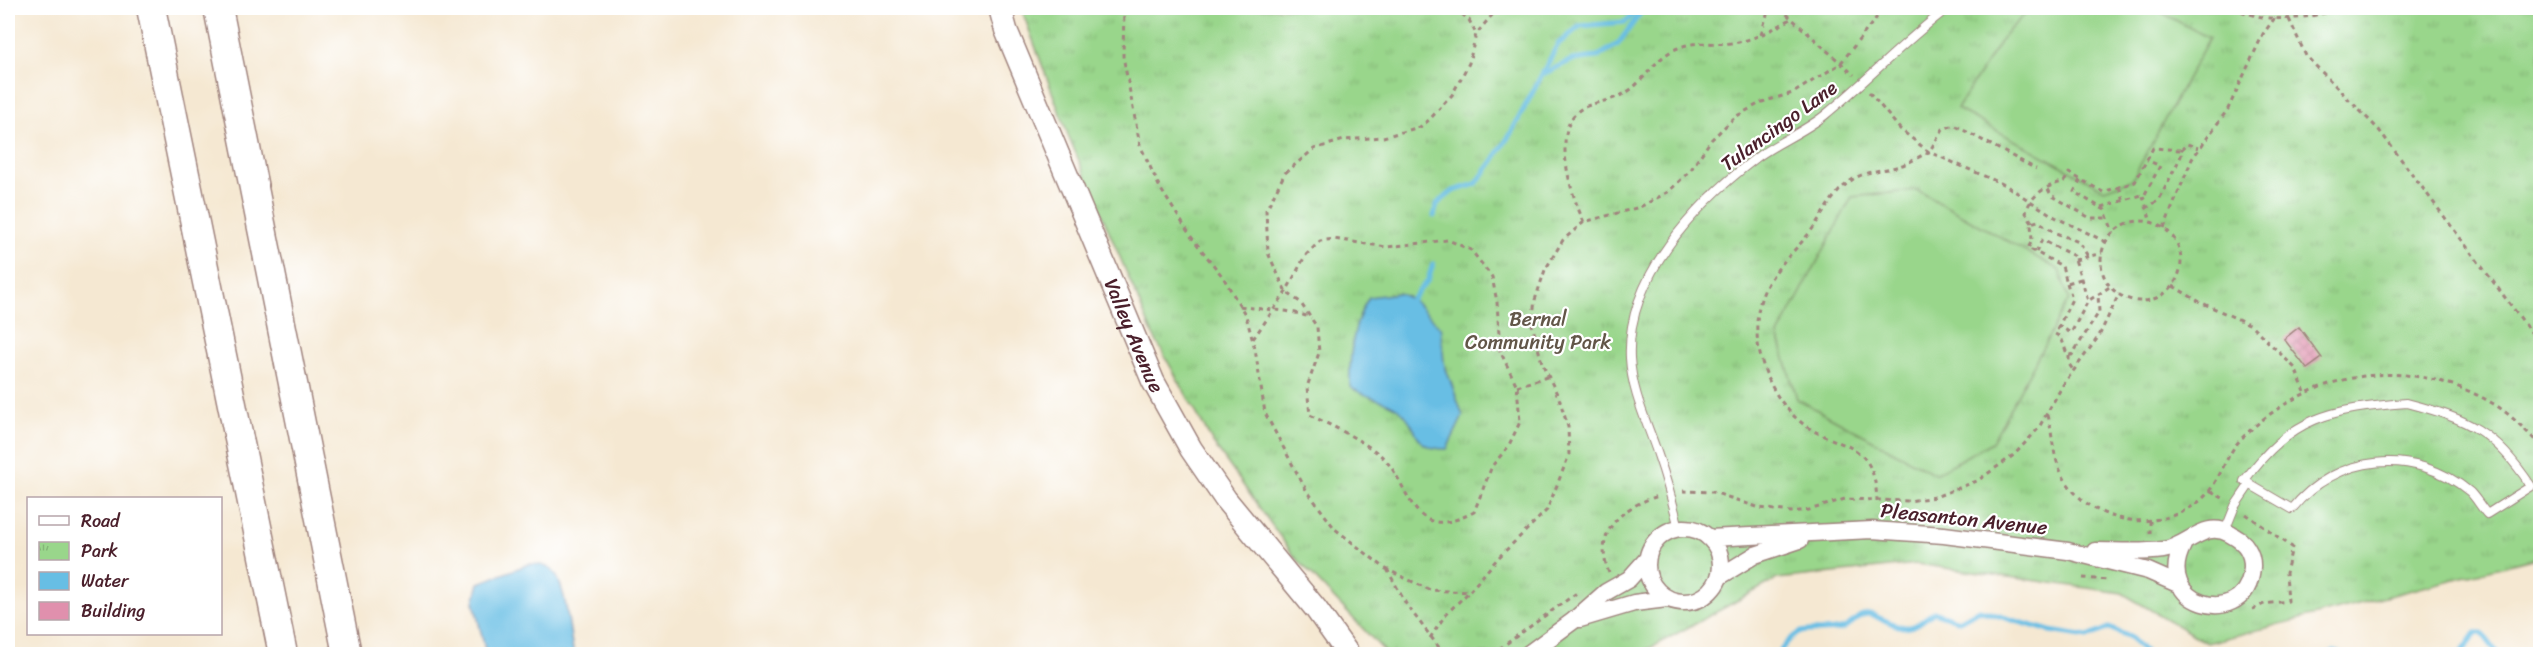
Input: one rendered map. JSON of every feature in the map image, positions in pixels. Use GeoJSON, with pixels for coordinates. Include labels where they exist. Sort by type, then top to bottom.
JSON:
{"type":"FeatureCollection","features":[{"type":"Feature","properties":{"kind":"highway"},"geometry":{"type":"LineString","coordinates":[[151,8],[284,654]]}},
{"type":"Feature","properties":{"kind":"highway"},"geometry":{"type":"LineString","coordinates":[[218,8],[347,654]]}},
{"type":"Feature","properties":{"kind":"street","name":"Valley Avenue"},"geometry":{"type":"LineString","coordinates":[[993,8],[1006,30]]}},
{"type":"Feature","properties":{"kind":"street","name":"Valley Avenue"},"geometry":{"type":"LineString","coordinates":[[1000,8],[1006,30],[1153,381],[1191,449],[1226,500],[1316,609],[1348,654]]}},
{"type":"Feature","properties":{"kind":"street"},"geometry":{"type":"LineString","coordinates":[[1528,654],[1573,621],[1606,592],[1629,579],[1646,560],[1657,538],[1679,528],[1689,528],[1709,538],[1719,553],[1719,577],[1707,594],[1699,600],[1677,602],[1666,599],[1634,603],[1573,621]]}},
{"type":"Feature","properties":{"kind":"street"},"geometry":{"type":"LineString","coordinates":[[2208,529],[2225,531],[2240,539],[2250,556],[2252,569],[2245,591],[2232,601],[2213,606],[2198,603],[2180,585],[2175,568],[2183,545],[2197,532],[2208,529]]}},
{"type":"Feature","properties":{"kind":"street","name":"Pleasanton Avenue"},"geometry":{"type":"LineString","coordinates":[[1709,538],[1872,530],[1944,535],[2067,551],[2148,571],[2180,585]]}},
{"type":"Feature","properties":{"kind":"street","name":"Pleasanton Avenue"},"geometry":{"type":"LineString","coordinates":[[1719,577],[1755,555],[1821,533]]}},
{"type":"Feature","properties":{"kind":"street","name":"Pleasanton Avenue"},"geometry":{"type":"LineString","coordinates":[[2067,551],[2150,551],[2183,545]]}},
{"type":"Feature","properties":{"kind":"street"},"geometry":{"type":"LineString","coordinates":[[1646,560],[1649,580],[1666,599]]}},
{"type":"Feature","properties":{"kind":"street","name":"Valley Avenue"},"geometry":{"type":"LineString","coordinates":[[1316,609],[1364,654]]}},
{"type":"Feature","properties":{"kind":"lane","name":"Tulancingo Lane"},"geometry":{"type":"LineString","coordinates":[[1679,528],[1670,493],[1632,381],[1630,336],[1635,309],[1644,286],[1662,257],[1711,198],[1757,158],[1816,122],[1948,8]]}},
{"type":"Feature","properties":{"kind":"lane"},"geometry":{"type":"LineString","coordinates":[[2406,403],[2453,415],[2491,436],[2518,466],[2531,486],[2487,514],[2471,493],[2442,474],[2413,463],[2385,462],[2341,471],[2318,483],[2292,509],[2250,484],[2244,481],[2259,460],[2277,442],[2312,419],[2352,407],[2406,403]]}},
{"type":"Feature","properties":{"kind":"lane"},"geometry":{"type":"LineString","coordinates":[[2225,531],[2235,506],[2250,484]]}},
{"type":"Feature","properties":{"kind":"path"},"geometry":{"type":"LineString","coordinates":[[1124,8],[1123,56],[1140,145],[1160,188],[1240,306],[1253,339],[1265,413],[1305,488],[1335,529],[1386,569],[1430,590],[1469,592]]}},
{"type":"Feature","properties":{"kind":"path"},"geometry":{"type":"LineString","coordinates":[[1455,8],[1469,20],[1476,34]]}},
{"type":"Feature","properties":{"kind":"path"},"geometry":{"type":"LineString","coordinates":[[1253,339],[1286,292],[1305,256],[1320,241],[1334,239],[1386,247],[1448,240],[1471,250],[1491,277],[1497,302],[1500,351],[1517,386],[1520,422],[1508,447],[1492,466],[1474,512],[1454,522],[1425,519],[1409,503],[1381,456],[1349,434],[1310,415],[1307,387],[1319,353],[1317,327],[1300,302],[1286,292],[1268,253],[1266,210],[1285,173],[1314,149],[1344,140],[1383,137],[1420,127],[1452,95],[1468,63],[1476,34],[1498,8]]}},
{"type":"Feature","properties":{"kind":"path"},"geometry":{"type":"LineString","coordinates":[[1761,34],[1769,8]]}},
{"type":"Feature","properties":{"kind":"path"},"geometry":{"type":"LineString","coordinates":[[1780,8],[1856,76]]}},
{"type":"Feature","properties":{"kind":"path"},"geometry":{"type":"LineString","coordinates":[[1430,638],[1446,614],[1547,510],[1569,455],[1568,428],[1559,398],[1547,377],[1532,324],[1535,300],[1551,260],[1563,240],[1584,222],[1640,207],[1668,192],[1690,171],[1711,140],[1735,117],[1762,102],[1793,93],[1840,64],[1884,8]]}},
{"type":"Feature","properties":{"kind":"path"},"geometry":{"type":"LineString","coordinates":[[2233,8],[2274,19],[2289,19],[2341,8]]}},
{"type":"Feature","properties":{"kind":"path"},"geometry":{"type":"LineString","coordinates":[[2164,228],[2170,218],[2186,170],[2198,148],[2228,109],[2264,34],[2282,8]]}},
{"type":"Feature","properties":{"kind":"path"},"geometry":{"type":"LineString","coordinates":[[1584,222],[1572,197],[1566,167],[1565,138],[1571,118],[1586,106],[1604,103],[1630,89],[1663,56],[1678,47],[1703,42],[1733,43],[1761,34],[1791,19]]}},
{"type":"Feature","properties":{"kind":"path"},"geometry":{"type":"LineString","coordinates":[[2289,19],[2306,56],[2379,129],[2541,344]]}},
{"type":"Feature","properties":{"kind":"path"},"geometry":{"type":"LineString","coordinates":[[1869,92],[1900,129],[1929,152],[1947,162],[1992,178],[2055,217],[2106,242]]}},
{"type":"Feature","properties":{"kind":"path"},"geometry":{"type":"LineString","coordinates":[[1876,502],[1876,482],[1868,461],[1851,446],[1812,430],[1798,419],[1774,392],[1763,367],[1758,335],[1759,309],[1771,278],[1814,228],[1830,198],[1850,180],[1869,171],[1906,164],[1929,152],[1942,129],[1954,125],[2036,169]]}},
{"type":"Feature","properties":{"kind":"path"},"geometry":{"type":"LineString","coordinates":[[2145,208],[2159,200],[2181,156],[2181,150],[2187,144],[2198,148]]}},
{"type":"Feature","properties":{"kind":"path"},"geometry":{"type":"LineString","coordinates":[[2032,222],[2026,209],[2031,201],[2040,191],[2048,189],[2053,184],[2064,182],[2069,173],[2103,192],[2135,182],[2153,148],[2181,150]]}},
{"type":"Feature","properties":{"kind":"path"},"geometry":{"type":"LineString","coordinates":[[2147,160],[2160,166],[2143,196],[2151,222]]}},
{"type":"Feature","properties":{"kind":"path"},"geometry":{"type":"LineString","coordinates":[[2080,180],[2074,192],[2102,207],[2113,232]]}},
{"type":"Feature","properties":{"kind":"path"},"geometry":{"type":"LineString","coordinates":[[2119,187],[2124,201]]}},
{"type":"Feature","properties":{"kind":"path"},"geometry":{"type":"LineString","coordinates":[[2048,189],[2051,195],[2090,218],[2109,219]]}},
{"type":"Feature","properties":{"kind":"path"},"geometry":{"type":"LineString","coordinates":[[2102,207],[2143,196]]}},
{"type":"Feature","properties":{"kind":"path"},"geometry":{"type":"LineString","coordinates":[[2032,222],[2038,221],[2056,233],[2079,242],[2089,258]]}},
{"type":"Feature","properties":{"kind":"path"},"geometry":{"type":"LineString","coordinates":[[2131,221],[2151,222],[2164,228],[2176,240],[2181,254],[2180,272],[2172,286],[2158,298],[2148,300],[2129,299],[2119,294],[2110,286],[2102,271],[2102,254],[2106,242],[2113,232],[2131,221]]}},
{"type":"Feature","properties":{"kind":"path"},"geometry":{"type":"LineString","coordinates":[[2032,222],[2029,228],[2032,241],[2028,248],[2062,266],[2072,299],[2055,334],[2061,337],[2073,370]]}},
{"type":"Feature","properties":{"kind":"path"},"geometry":{"type":"LineString","coordinates":[[2036,252],[2042,240],[2074,256],[2088,301]]}},
{"type":"Feature","properties":{"kind":"path"},"geometry":{"type":"LineString","coordinates":[[2076,260],[2102,254]]}},
{"type":"Feature","properties":{"kind":"path"},"geometry":{"type":"LineString","coordinates":[[2067,283],[2081,279]]}},
{"type":"Feature","properties":{"kind":"path"},"geometry":{"type":"LineString","coordinates":[[2059,326],[2071,333],[2088,301],[2110,286]]}},
{"type":"Feature","properties":{"kind":"path"},"geometry":{"type":"LineString","coordinates":[[2172,286],[2200,302],[2251,325],[2295,368],[2305,392]]}},
{"type":"Feature","properties":{"kind":"path"},"geometry":{"type":"LineString","coordinates":[[2069,356],[2076,350],[2096,318],[2100,305],[2098,294]]}},
{"type":"Feature","properties":{"kind":"path"},"geometry":{"type":"LineString","coordinates":[[1600,579],[1609,573],[1603,559],[1606,537],[1614,522],[1627,508],[1642,500],[1670,493],[1713,492],[1774,511],[1809,510],[1845,499],[1876,502],[1935,497],[1977,482],[2014,455],[2038,429],[2073,370],[2099,336],[2119,294]]}},
{"type":"Feature","properties":{"kind":"path"},"geometry":{"type":"LineString","coordinates":[[1240,306],[1271,312],[1296,312],[1311,318]]}},
{"type":"Feature","properties":{"kind":"path"},"geometry":{"type":"LineString","coordinates":[[1517,386],[1547,377]]}},
{"type":"Feature","properties":{"kind":"path"},"geometry":{"type":"LineString","coordinates":[[2211,491],[2292,547],[2286,573],[2288,601],[2264,604],[2245,614]]}},
{"type":"Feature","properties":{"kind":"path"},"geometry":{"type":"LineString","coordinates":[[1386,569],[1430,638],[1444,654]]}},
{"type":"Feature","properties":{"kind":"path"},"geometry":{"type":"LineString","coordinates":[[2083,578],[2119,581]]}},
{"type":"Feature","properties":{"kind":"path"},"geometry":{"type":"LineString","coordinates":[[1492,654],[1582,590]]}},
{"type":"Feature","properties":{"kind":"green space","name":"Bernal Community Park"},"geometry":{"type":"Polygon","coordinates":[[[1021,8],[2540,8],[2540,557],[2207,643],[2122,593],[1917,564],[1777,579],[1639,654],[1387,654],[1294,556],[1213,443],[1153,335],[1068,135],[1021,8]]]}},
{"type":"Feature","properties":{"kind":"green space"},"geometry":{"type":"Polygon","coordinates":[[[2031,8],[2153,8],[2209,38],[2132,180],[2104,189],[1957,109],[2005,34],[2031,8]]]}},
{"type":"Feature","properties":{"kind":"green space"},"geometry":{"type":"Polygon","coordinates":[[[1917,190],[2059,270],[2069,299],[1992,442],[1935,474],[1797,399],[1778,335],[1852,197],[1917,190]]]}},
{"type":"Feature","properties":{"kind":"water"},"geometry":{"type":"Polygon","coordinates":[[[1398,293],[1412,299],[1441,328],[1444,363],[1463,416],[1447,449],[1427,446],[1418,437],[1401,411],[1350,387],[1353,340],[1359,317],[1369,297],[1398,293]]]}},
{"type":"Feature","properties":{"kind":"water"},"geometry":{"type":"Polygon","coordinates":[[[529,564],[547,567],[557,577],[564,598],[574,654],[486,654],[474,602],[479,583],[529,564]]]}},
{"type":"Feature","properties":{"kind":"building"},"geometry":{"type":"Polygon","coordinates":[[[2299,327],[2322,358],[2307,369],[2284,339],[2299,327]]]}},
{"type":"Feature","properties":{"kind":"waterway"},"geometry":{"type":"LineString","coordinates":[[1434,216],[1437,204],[1453,191],[1476,184],[1493,161],[1511,133],[1558,44],[1580,26],[1625,22],[1640,8]]}},
{"type":"Feature","properties":{"kind":"waterway"},"geometry":{"type":"LineString","coordinates":[[1543,74],[1572,60],[1597,57],[1618,44],[1644,8]]}},
{"type":"Feature","properties":{"kind":"waterway"},"geometry":{"type":"LineString","coordinates":[[1412,299],[1428,280],[1433,264]]}},
{"type":"Feature","properties":{"kind":"waterway"},"geometry":{"type":"LineString","coordinates":[[1778,654],[1786,643],[1800,633],[1845,628],[1865,614],[1899,626],[1910,627],[1920,623],[1934,612],[1959,621],[1979,610],[2050,631],[2088,637],[2109,628],[2130,637],[2147,654]]}},
{"type":"Feature","properties":{"kind":"waterway"},"geometry":{"type":"LineString","coordinates":[[2461,654],[2476,633],[2482,633],[2498,654]]}},
{"type":"Feature","properties":{"kind":"waterway"},"geometry":{"type":"LineString","coordinates":[[2331,654],[2334,652],[2343,654]]}}]}
